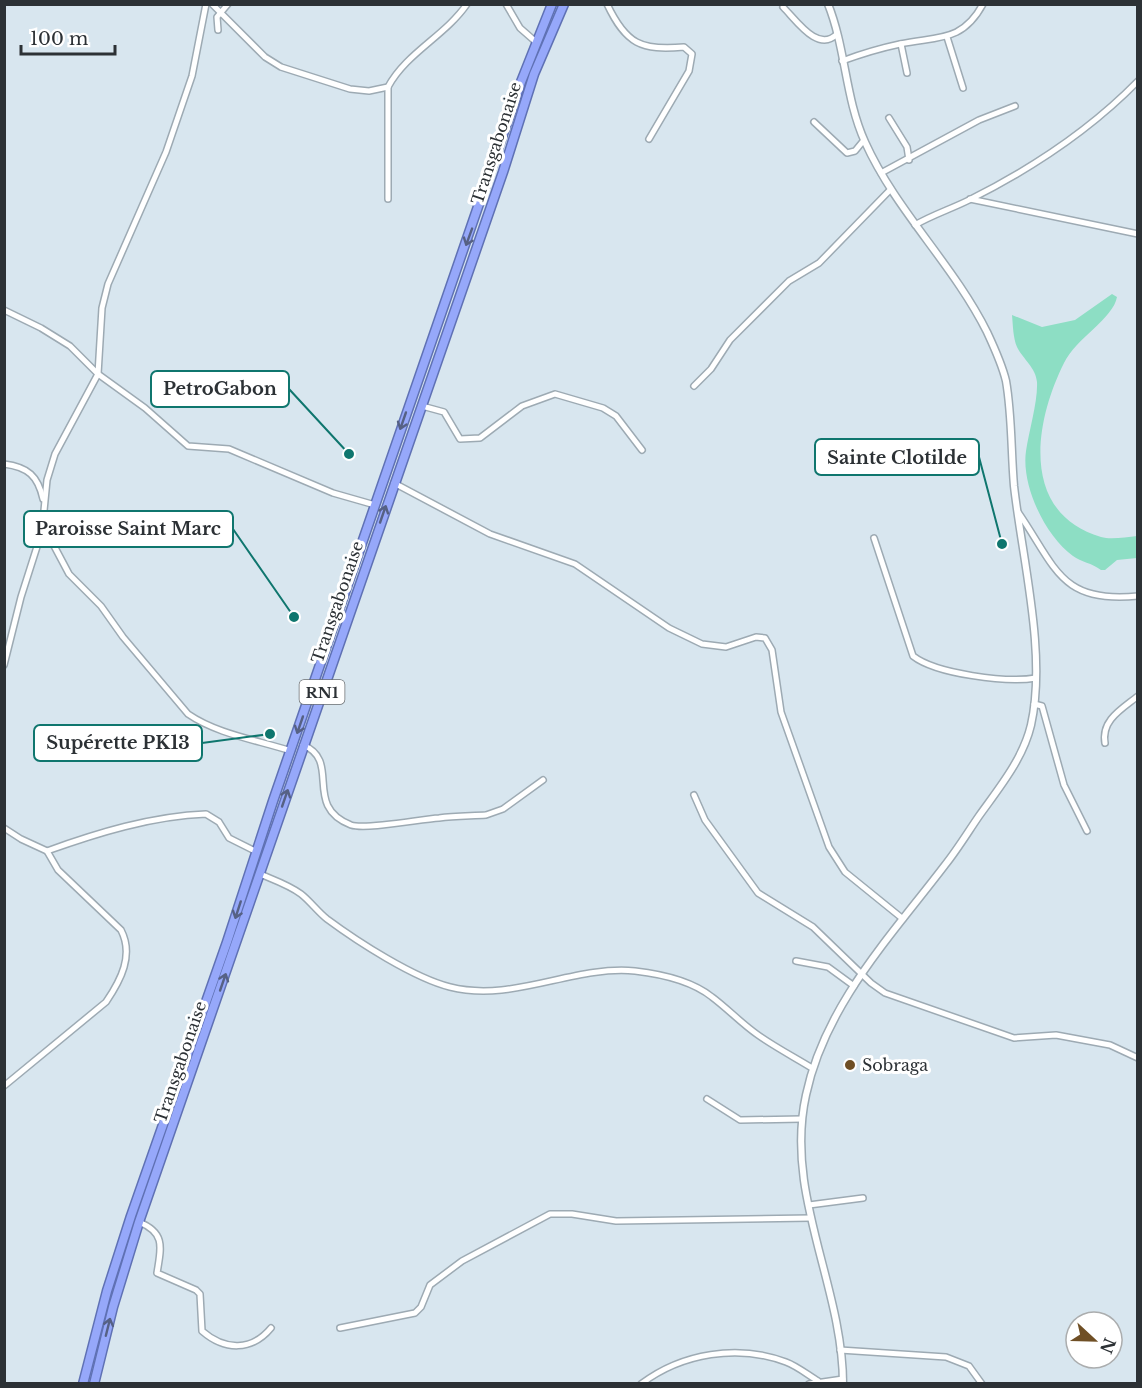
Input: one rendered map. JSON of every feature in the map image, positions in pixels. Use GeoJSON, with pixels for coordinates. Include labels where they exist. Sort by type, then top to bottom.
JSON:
{"type":"FeatureCollection","features":[{"type":"Feature","properties":{"kind":"highway","name":"Transgabonaise"},"geometry":{"type":"LineString","coordinates":[[83,1383],[118,1255],[375,505],[536,42],[552,4]]}},
{"type":"Feature","properties":{"kind":"highway","name":"Transgabonaise"},"geometry":{"type":"LineString","coordinates":[[94,1383],[113,1307],[139,1222],[526,98],[564,4]]}},
{"type":"Feature","properties":{"kind":"street"},"geometry":{"type":"LineString","coordinates":[[4,665],[21,597],[42,531],[47,480],[55,454],[98,374],[102,308],[108,284],[166,152],[192,76],[206,4]]}},
{"type":"Feature","properties":{"kind":"street"},"geometry":{"type":"LineString","coordinates":[[212,4],[265,57],[281,67],[350,89],[369,91],[388,87]]}},
{"type":"Feature","properties":{"kind":"street"},"geometry":{"type":"LineString","coordinates":[[218,30],[216,22],[219,13],[228,4]]}},
{"type":"Feature","properties":{"kind":"street"},"geometry":{"type":"LineString","coordinates":[[388,199],[388,87],[397,70],[454,23],[467,4]]}},
{"type":"Feature","properties":{"kind":"street"},"geometry":{"type":"LineString","coordinates":[[506,4],[520,28],[536,42]]}},
{"type":"Feature","properties":{"kind":"street"},"geometry":{"type":"LineString","coordinates":[[607,4],[620,27],[643,46],[654,49],[684,46],[692,54],[689,71],[649,139]]}},
{"type":"Feature","properties":{"kind":"street"},"geometry":{"type":"LineString","coordinates":[[809,1383],[843,1381],[840,1350],[811,1218],[800,1150],[802,1119],[813,1068],[831,1025],[862,975],[948,862],[1011,771],[1029,733],[1036,678],[1005,376],[974,309],[891,189],[864,140],[851,104],[837,34],[828,4]]}},
{"type":"Feature","properties":{"kind":"street"},"geometry":{"type":"LineString","coordinates":[[842,61],[901,44],[947,37],[966,28],[983,4]]}},
{"type":"Feature","properties":{"kind":"street"},"geometry":{"type":"LineString","coordinates":[[783,7],[815,39],[830,41],[837,34]]}},
{"type":"Feature","properties":{"kind":"street"},"geometry":{"type":"LineString","coordinates":[[947,37],[963,88]]}},
{"type":"Feature","properties":{"kind":"street"},"geometry":{"type":"LineString","coordinates":[[901,44],[907,73]]}},
{"type":"Feature","properties":{"kind":"street"},"geometry":{"type":"LineString","coordinates":[[915,225],[970,199],[1036,163],[1104,114],[1137,81]]}},
{"type":"Feature","properties":{"kind":"street"},"geometry":{"type":"LineString","coordinates":[[881,173],[909,160],[970,124],[1015,106]]}},
{"type":"Feature","properties":{"kind":"street"},"geometry":{"type":"LineString","coordinates":[[889,118],[907,147],[909,160]]}},
{"type":"Feature","properties":{"kind":"street"},"geometry":{"type":"LineString","coordinates":[[814,122],[847,153],[855,151],[864,140]]}},
{"type":"Feature","properties":{"kind":"street"},"geometry":{"type":"LineString","coordinates":[[694,386],[711,369],[730,340],[789,280],[819,263],[891,189]]}},
{"type":"Feature","properties":{"kind":"street"},"geometry":{"type":"LineString","coordinates":[[970,199],[1137,234]]}},
{"type":"Feature","properties":{"kind":"street"},"geometry":{"type":"LineString","coordinates":[[4,310],[42,328],[70,346],[98,374],[145,408],[188,446],[229,449],[333,493],[375,505]]}},
{"type":"Feature","properties":{"kind":"street"},"geometry":{"type":"LineString","coordinates":[[420,406],[444,412],[460,439],[471,440],[492,431],[522,406],[555,394],[567,396],[616,416],[642,450]]}},
{"type":"Feature","properties":{"kind":"street"},"geometry":{"type":"LineString","coordinates":[[4,464],[17,465],[33,475],[40,486],[52,542],[69,573],[101,606],[123,637],[188,714],[221,729],[291,751]]}},
{"type":"Feature","properties":{"kind":"street"},"geometry":{"type":"LineString","coordinates":[[394,483],[490,534],[575,564],[669,628],[702,644],[726,647],[756,637],[765,638],[772,650],[781,712],[829,848],[845,872],[903,919]]}},
{"type":"Feature","properties":{"kind":"street"},"geometry":{"type":"LineString","coordinates":[[1018,512],[1066,583],[1104,598],[1137,596]]}},
{"type":"Feature","properties":{"kind":"street"},"geometry":{"type":"LineString","coordinates":[[874,538],[909,650],[914,656],[932,667],[1017,680],[1036,678]]}},
{"type":"Feature","properties":{"kind":"street"},"geometry":{"type":"LineString","coordinates":[[1105,743],[1104,737],[1109,721],[1137,696]]}},
{"type":"Feature","properties":{"kind":"street"},"geometry":{"type":"LineString","coordinates":[[1034,704],[1042,706],[1064,785],[1087,831]]}},
{"type":"Feature","properties":{"kind":"street"},"geometry":{"type":"LineString","coordinates":[[303,745],[318,753],[322,761],[325,802],[332,813],[354,826],[486,815],[503,809],[543,780]]}},
{"type":"Feature","properties":{"kind":"street"},"geometry":{"type":"LineString","coordinates":[[694,795],[705,820],[758,893],[813,927],[862,975],[885,993],[996,1034],[1014,1038],[1056,1035],[1110,1045],[1137,1058]]}},
{"type":"Feature","properties":{"kind":"street"},"geometry":{"type":"LineString","coordinates":[[47,851],[89,836],[131,826],[206,814],[219,822],[229,838],[257,852]]}},
{"type":"Feature","properties":{"kind":"street"},"geometry":{"type":"LineString","coordinates":[[4,828],[47,851],[58,870],[121,930],[127,942],[126,955],[117,986],[106,1002],[4,1086]]}},
{"type":"Feature","properties":{"kind":"street"},"geometry":{"type":"LineString","coordinates":[[260,874],[301,894],[326,918],[363,943],[415,973],[449,987],[465,990],[522,988],[600,972],[634,971],[665,976],[694,986],[711,995],[757,1035],[813,1068]]}},
{"type":"Feature","properties":{"kind":"street"},"geometry":{"type":"LineString","coordinates":[[796,961],[828,967],[854,987]]}},
{"type":"Feature","properties":{"kind":"street"},"geometry":{"type":"LineString","coordinates":[[707,1099],[740,1120],[802,1119]]}},
{"type":"Feature","properties":{"kind":"street"},"geometry":{"type":"LineString","coordinates":[[809,1206],[863,1198]]}},
{"type":"Feature","properties":{"kind":"street"},"geometry":{"type":"LineString","coordinates":[[340,1328],[415,1313],[430,1285],[462,1261],[550,1214],[572,1214],[616,1221],[811,1218]]}},
{"type":"Feature","properties":{"kind":"street"},"geometry":{"type":"LineString","coordinates":[[139,1222],[153,1228],[158,1235],[160,1250],[157,1273],[196,1290],[200,1294],[202,1331],[238,1346],[261,1340],[271,1328]]}},
{"type":"Feature","properties":{"kind":"street"},"geometry":{"type":"LineString","coordinates":[[840,1350],[946,1357],[969,1366],[982,1383]]}},
{"type":"Feature","properties":{"kind":"street"},"geometry":{"type":"LineString","coordinates":[[641,1383],[670,1366],[725,1352],[786,1362],[818,1381]]}},
{"type":"Feature","properties":{"kind":"shaded area"},"geometry":{"type":"Polygon","coordinates":[[[1112,294],[1117,297],[1109,313],[1077,345],[1064,363],[1046,412],[1041,438],[1041,464],[1046,487],[1057,508],[1075,525],[1101,537],[1137,536],[1137,558],[1117,560],[1105,570],[1101,570],[1076,558],[1063,547],[1045,523],[1031,494],[1025,464],[1037,382],[1032,368],[1017,347],[1012,315],[1042,327],[1075,320],[1112,294]]]}},
{"type":"Feature","properties":{"kind":"place","name":"PetroGabon"},"geometry":{"type":"Point","coordinates":[349,454]}},
{"type":"Feature","properties":{"kind":"place","name":"Sainte Clotilde"},"geometry":{"type":"Point","coordinates":[1002,544]}},
{"type":"Feature","properties":{"kind":"place","name":"Paroisse Saint Marc"},"geometry":{"type":"Point","coordinates":[294,617]}},
{"type":"Feature","properties":{"kind":"place","name":"Supérette PK13"},"geometry":{"type":"Point","coordinates":[270,734]}},
{"type":"Feature","properties":{"kind":"place","name":"Sobraga"},"geometry":{"type":"Point","coordinates":[850,1065]}}]}
